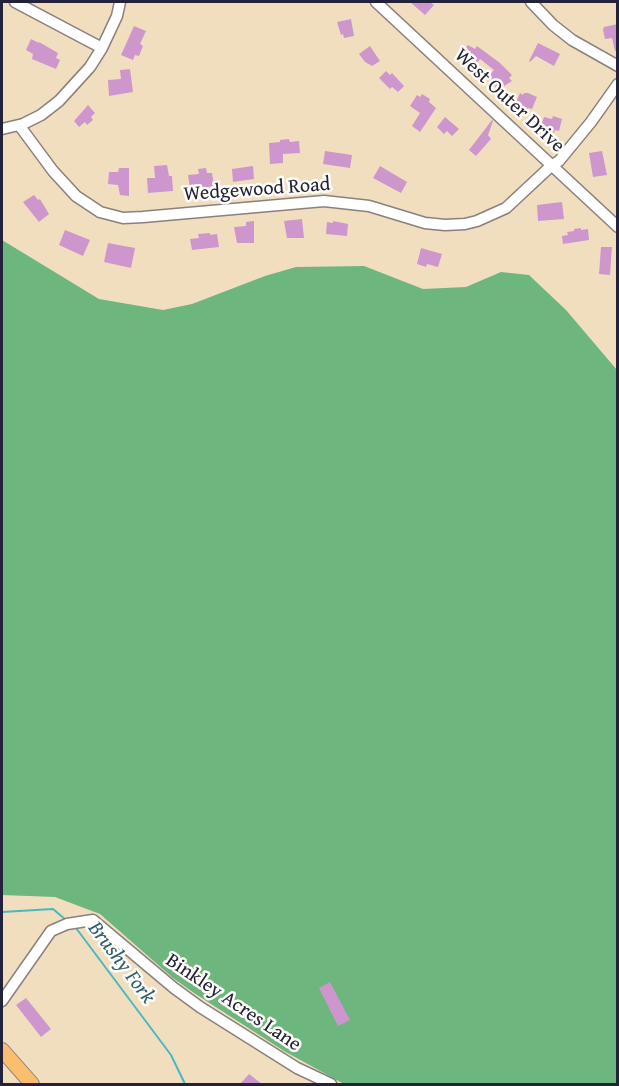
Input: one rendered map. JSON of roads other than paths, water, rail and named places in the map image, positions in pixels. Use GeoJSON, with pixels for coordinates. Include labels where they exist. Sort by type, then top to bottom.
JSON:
{"type":"FeatureCollection","features":[{"type":"Feature","properties":{"kind":"main road"},"geometry":{"type":"LineString","coordinates":[[2,1050],[32,1084]]}},
{"type":"Feature","properties":{"kind":"street"},"geometry":{"type":"LineString","coordinates":[[15,2],[102,48]]}},
{"type":"Feature","properties":{"kind":"street"},"geometry":{"type":"LineString","coordinates":[[2,129],[19,125],[41,115],[59,101],[90,67],[102,48],[117,16],[120,2]]}},
{"type":"Feature","properties":{"kind":"street","name":"West Outer Drive"},"geometry":{"type":"LineString","coordinates":[[376,2],[618,227]]}},
{"type":"Feature","properties":{"kind":"street"},"geometry":{"type":"LineString","coordinates":[[531,2],[553,25],[572,40],[618,66]]}},
{"type":"Feature","properties":{"kind":"street","name":"Wedgewood Road"},"geometry":{"type":"LineString","coordinates":[[19,125],[53,171],[76,196],[100,212],[123,218],[324,201],[369,206],[425,223],[465,224],[506,208],[559,161],[618,84]]}},
{"type":"Feature","properties":{"kind":"street","name":"Binkley Acres Lane"},"geometry":{"type":"LineString","coordinates":[[2,1001],[51,931],[67,924],[88,921],[191,1001],[297,1068],[331,1084]]}},
{"type":"Feature","properties":{"kind":"waterway","name":"Brushy Fork"},"geometry":{"type":"LineString","coordinates":[[2,912],[53,909],[66,920]]}},
{"type":"Feature","properties":{"kind":"waterway","name":"Brushy Fork"},"geometry":{"type":"LineString","coordinates":[[76,928],[171,1055],[185,1084]]}}]}
